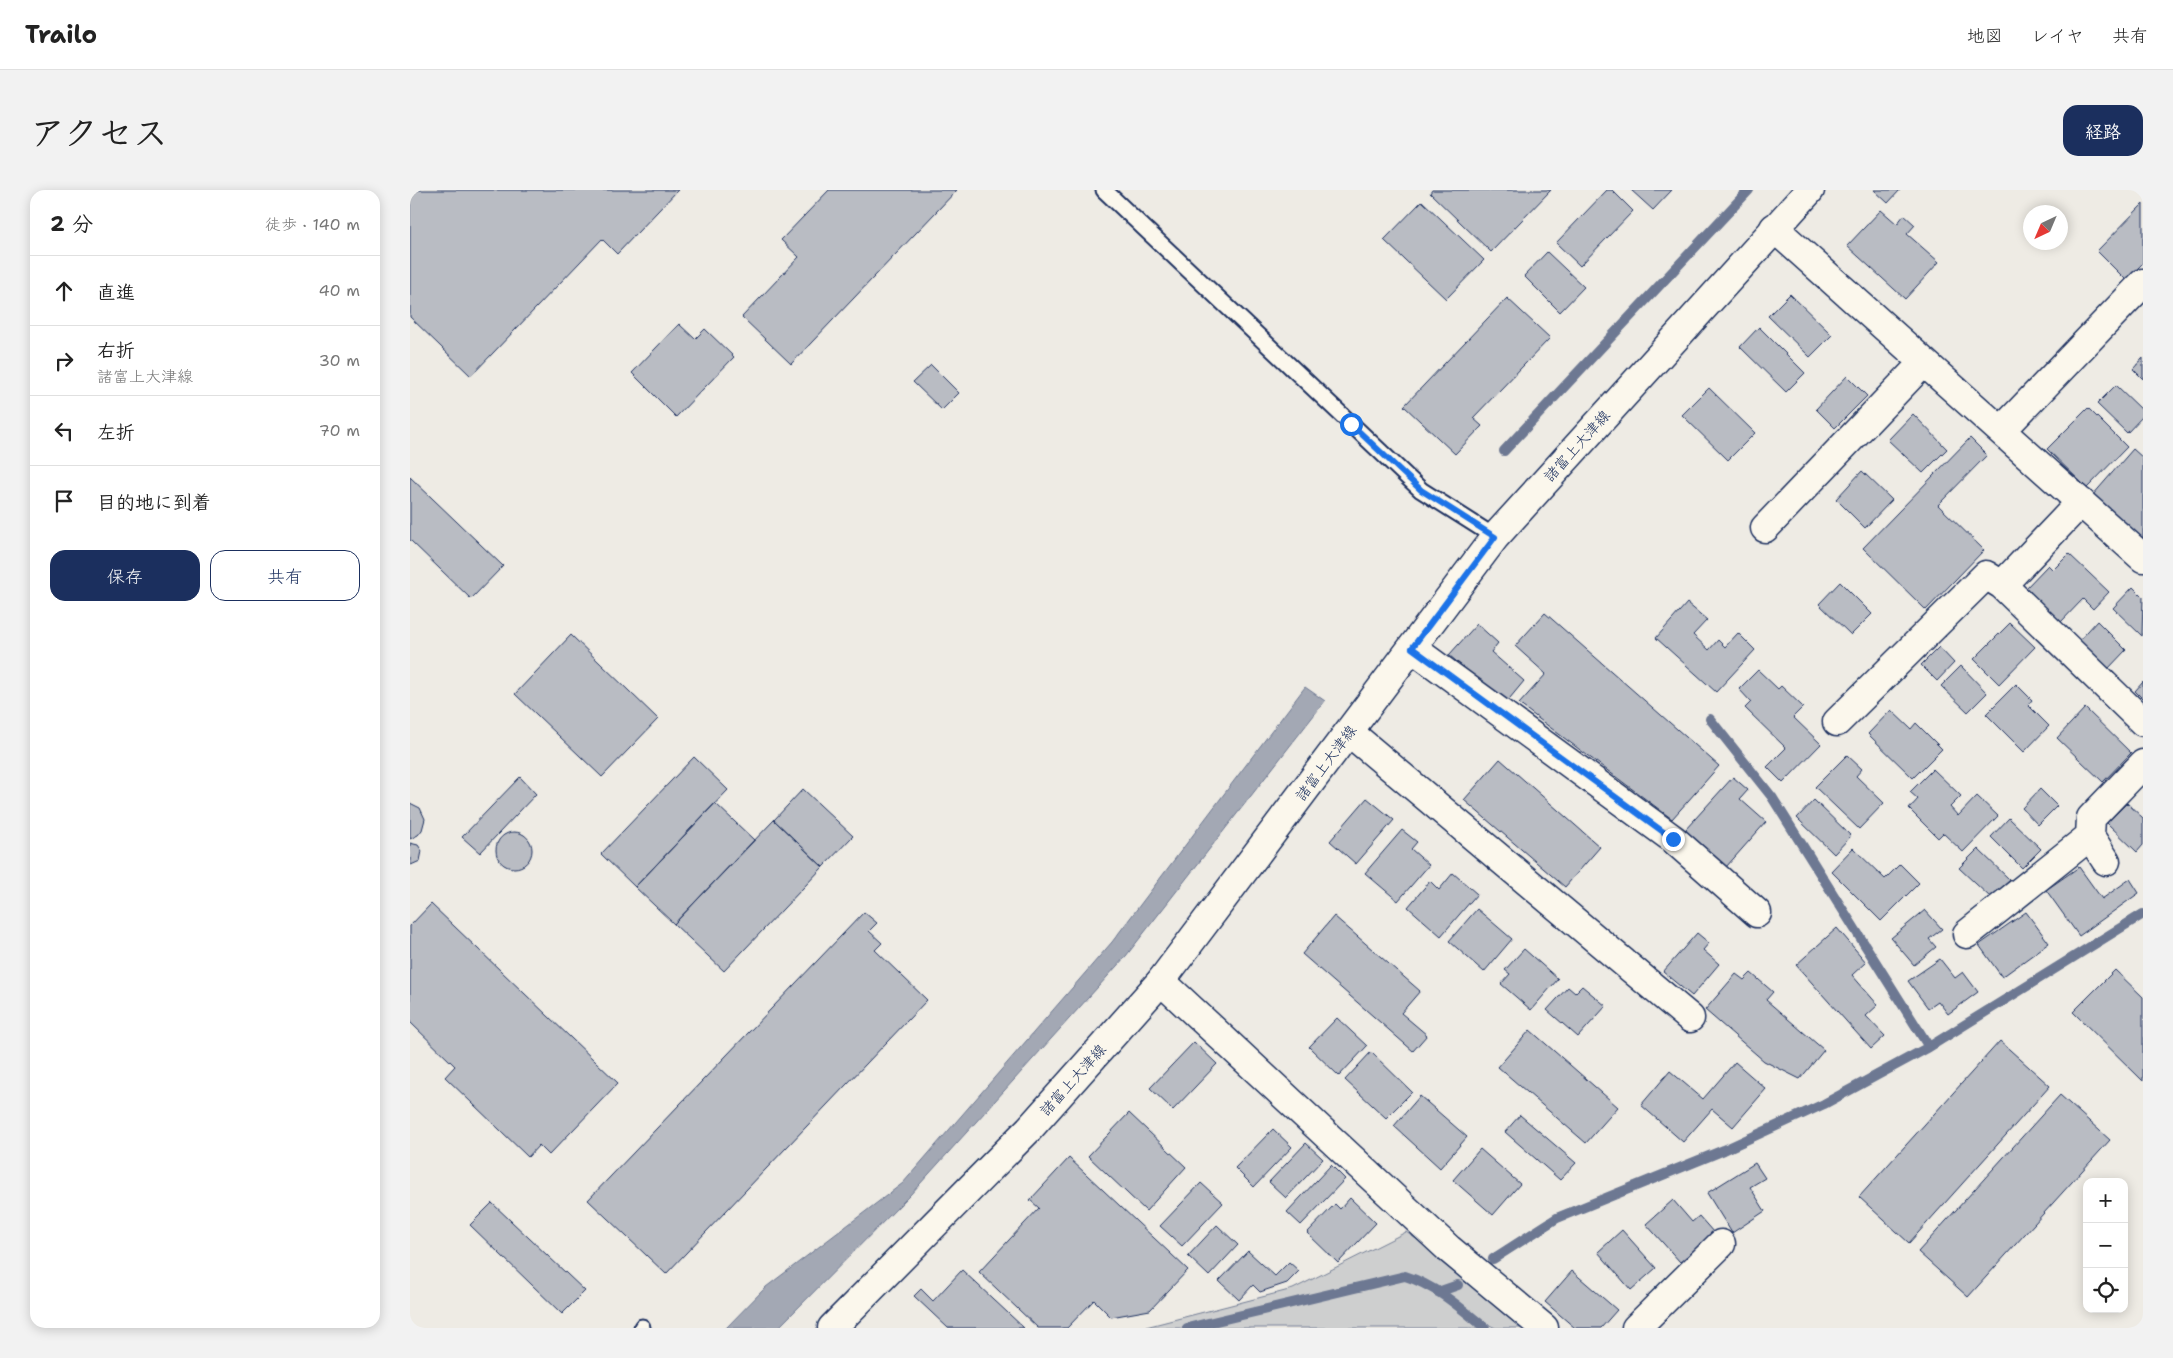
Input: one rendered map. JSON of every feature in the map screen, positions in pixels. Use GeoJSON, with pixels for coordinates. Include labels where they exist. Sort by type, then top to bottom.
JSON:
{"type":"FeatureCollection","features":[{"type":"Feature","properties":{"kind":"street","name":"諸富上大津線"},"geometry":{"type":"LineString","coordinates":[[832,1328],[1029,1129],[1161,981],[1495,537],[1810,190]]}},
{"type":"Feature","properties":{"kind":"street"},"geometry":{"type":"LineString","coordinates":[[1774,228],[2143,558]]}},
{"type":"Feature","properties":{"kind":"street"},"geometry":{"type":"LineString","coordinates":[[2001,431],[2143,283]]}},
{"type":"Feature","properties":{"kind":"street"},"geometry":{"type":"LineString","coordinates":[[1765,528],[1924,362]]}},
{"type":"Feature","properties":{"kind":"street"},"geometry":{"type":"LineString","coordinates":[[2002,585],[2080,502]]}},
{"type":"Feature","properties":{"kind":"street"},"geometry":{"type":"LineString","coordinates":[[1837,722],[1986,575],[2002,585],[2143,722]]}},
{"type":"Feature","properties":{"kind":"street"},"geometry":{"type":"LineString","coordinates":[[1412,648],[1673,839],[1757,913]]}},
{"type":"Feature","properties":{"kind":"street"},"geometry":{"type":"LineString","coordinates":[[1349,732],[1690,1018]]}},
{"type":"Feature","properties":{"kind":"street"},"geometry":{"type":"LineString","coordinates":[[2106,861],[2090,836],[2091,818],[2143,764]]}},
{"type":"Feature","properties":{"kind":"street"},"geometry":{"type":"LineString","coordinates":[[1967,934],[2090,836]]}},
{"type":"Feature","properties":{"kind":"street"},"geometry":{"type":"LineString","coordinates":[[1161,981],[1449,1248],[1544,1328]]}},
{"type":"Feature","properties":{"kind":"street"},"geometry":{"type":"LineString","coordinates":[[1636,1328],[1721,1244]]}},
{"type":"Feature","properties":{"kind":"lane"},"geometry":{"type":"LineString","coordinates":[[1104,190],[1421,490],[1495,537]]}},
{"type":"Feature","properties":{"kind":"shaded area"},"geometry":{"type":"Polygon","coordinates":[[[1305,687],[1325,701],[1126,956],[910,1195],[778,1328],[726,1328],[766,1287],[903,1183],[1112,942],[1305,687]]]}},
{"type":"Feature","properties":{"kind":"shaded area"},"geometry":{"type":"Polygon","coordinates":[[[1406,1232],[1447,1260],[1528,1328],[1496,1328],[1475,1319],[1481,1328],[1142,1328],[1293,1289],[1406,1232]]]}},
{"type":"Feature","properties":{"kind":"building"},"geometry":{"type":"Polygon","coordinates":[[[410,190],[678,190],[617,254],[602,239],[471,376],[410,317],[410,190]]]}},
{"type":"Feature","properties":{"kind":"building"},"geometry":{"type":"Polygon","coordinates":[[[829,190],[957,190],[791,364],[742,317],[799,257],[781,240],[829,190]]]}},
{"type":"Feature","properties":{"kind":"building"},"geometry":{"type":"Polygon","coordinates":[[[1432,190],[1551,190],[1491,252],[1430,193],[1432,190]]]}},
{"type":"Feature","properties":{"kind":"building"},"geometry":{"type":"Polygon","coordinates":[[[1607,190],[1612,190],[1633,211],[1580,266],[1556,243],[1607,190]]]}},
{"type":"Feature","properties":{"kind":"building"},"geometry":{"type":"Polygon","coordinates":[[[1631,190],[1672,190],[1653,210],[1631,190]]]}},
{"type":"Feature","properties":{"kind":"building"},"geometry":{"type":"Polygon","coordinates":[[[1874,190],[1900,190],[1888,203],[1874,190]]]}},
{"type":"Feature","properties":{"kind":"building"},"geometry":{"type":"Polygon","coordinates":[[[1422,201],[1484,260],[1446,299],[1384,240],[1422,201]]]}},
{"type":"Feature","properties":{"kind":"building"},"geometry":{"type":"Polygon","coordinates":[[[2143,204],[2143,263],[2126,280],[2097,251],[2143,204]]]}},
{"type":"Feature","properties":{"kind":"building"},"geometry":{"type":"Polygon","coordinates":[[[1881,210],[1897,224],[1904,215],[1915,225],[1907,234],[1939,262],[1905,299],[1847,246],[1881,210]]]}},
{"type":"Feature","properties":{"kind":"building"},"geometry":{"type":"Polygon","coordinates":[[[1547,252],[1584,287],[1560,312],[1524,276],[1547,252]]]}},
{"type":"Feature","properties":{"kind":"building"},"geometry":{"type":"Polygon","coordinates":[[[1790,294],[1832,335],[1810,357],[1768,316],[1790,294]]]}},
{"type":"Feature","properties":{"kind":"building"},"geometry":{"type":"Polygon","coordinates":[[[1507,298],[1550,338],[1473,418],[1482,426],[1455,454],[1404,406],[1507,298]]]}},
{"type":"Feature","properties":{"kind":"building"},"geometry":{"type":"Polygon","coordinates":[[[679,324],[695,339],[705,329],[734,357],[676,417],[632,373],[679,324]]]}},
{"type":"Feature","properties":{"kind":"building"},"geometry":{"type":"Polygon","coordinates":[[[1759,327],[1805,373],[1786,392],[1740,347],[1759,327]]]}},
{"type":"Feature","properties":{"kind":"building"},"geometry":{"type":"Polygon","coordinates":[[[2143,358],[2143,379],[2133,369],[2143,358]]]}},
{"type":"Feature","properties":{"kind":"building"},"geometry":{"type":"Polygon","coordinates":[[[931,365],[959,393],[942,410],[913,382],[931,365]]]}},
{"type":"Feature","properties":{"kind":"building"},"geometry":{"type":"Polygon","coordinates":[[[1847,376],[1867,396],[1835,428],[1816,409],[1847,376]]]}},
{"type":"Feature","properties":{"kind":"building"},"geometry":{"type":"Polygon","coordinates":[[[2116,385],[2143,411],[2143,416],[2127,433],[2097,404],[2116,385]]]}},
{"type":"Feature","properties":{"kind":"building"},"geometry":{"type":"Polygon","coordinates":[[[1709,388],[1755,433],[1728,460],[1682,415],[1709,388]]]}},
{"type":"Feature","properties":{"kind":"building"},"geometry":{"type":"Polygon","coordinates":[[[2088,408],[2127,447],[2087,488],[2047,449],[2088,408]]]}},
{"type":"Feature","properties":{"kind":"building"},"geometry":{"type":"Polygon","coordinates":[[[1913,414],[1947,449],[1923,473],[1888,440],[1913,414]]]}},
{"type":"Feature","properties":{"kind":"building"},"geometry":{"type":"Polygon","coordinates":[[[1970,438],[1987,455],[1938,505],[1984,550],[1926,610],[1863,548],[1970,438]]]}},
{"type":"Feature","properties":{"kind":"building"},"geometry":{"type":"Polygon","coordinates":[[[2133,449],[2143,458],[2143,540],[2092,496],[2133,449]]]}},
{"type":"Feature","properties":{"kind":"building"},"geometry":{"type":"Polygon","coordinates":[[[1862,471],[1892,500],[1865,528],[1836,499],[1862,471]]]}},
{"type":"Feature","properties":{"kind":"building"},"geometry":{"type":"Polygon","coordinates":[[[410,477],[503,566],[471,599],[410,540],[410,477]]]}},
{"type":"Feature","properties":{"kind":"building"},"geometry":{"type":"Polygon","coordinates":[[[2069,554],[2109,592],[2093,609],[2083,599],[2060,623],[2025,589],[2048,565],[2053,570],[2069,554]]]}},
{"type":"Feature","properties":{"kind":"building"},"geometry":{"type":"Polygon","coordinates":[[[1840,582],[1872,614],[1851,635],[1819,604],[1840,582]]]}},
{"type":"Feature","properties":{"kind":"building"},"geometry":{"type":"Polygon","coordinates":[[[2133,587],[2143,597],[2142,636],[2113,608],[2133,587]]]}},
{"type":"Feature","properties":{"kind":"building"},"geometry":{"type":"Polygon","coordinates":[[[1687,603],[1707,620],[1693,635],[1709,650],[1718,640],[1725,647],[1738,633],[1755,650],[1716,692],[1656,638],[1687,603]]]}},
{"type":"Feature","properties":{"kind":"building"},"geometry":{"type":"Polygon","coordinates":[[[1545,613],[1719,766],[1672,819],[1519,704],[1546,674],[1515,646],[1545,613]]]}},
{"type":"Feature","properties":{"kind":"building"},"geometry":{"type":"Polygon","coordinates":[[[2097,621],[2126,650],[2107,670],[2078,642],[2097,621]]]}},
{"type":"Feature","properties":{"kind":"building"},"geometry":{"type":"Polygon","coordinates":[[[2010,623],[2035,647],[1999,684],[1974,659],[2010,623]]]}},
{"type":"Feature","properties":{"kind":"building"},"geometry":{"type":"Polygon","coordinates":[[[1477,624],[1498,643],[1491,652],[1524,681],[1505,704],[1449,655],[1477,624]]]}},
{"type":"Feature","properties":{"kind":"building"},"geometry":{"type":"Polygon","coordinates":[[[571,635],[658,719],[602,777],[515,694],[571,635]]]}},
{"type":"Feature","properties":{"kind":"building"},"geometry":{"type":"Polygon","coordinates":[[[1939,647],[1954,663],[1937,681],[1921,665],[1939,647]]]}},
{"type":"Feature","properties":{"kind":"building"},"geometry":{"type":"Polygon","coordinates":[[[1961,666],[1987,693],[1968,712],[1941,686],[1961,666]]]}},
{"type":"Feature","properties":{"kind":"building"},"geometry":{"type":"Polygon","coordinates":[[[1758,670],[1778,689],[1781,686],[1803,707],[1793,717],[1821,744],[1783,783],[1767,767],[1786,748],[1745,708],[1751,702],[1739,689],[1758,670]]]}},
{"type":"Feature","properties":{"kind":"building"},"geometry":{"type":"Polygon","coordinates":[[[2143,682],[2143,699],[2135,691],[2143,682]]]}},
{"type":"Feature","properties":{"kind":"building"},"geometry":{"type":"Polygon","coordinates":[[[2016,684],[2032,700],[2028,705],[2049,726],[2024,752],[1986,714],[2016,684]]]}},
{"type":"Feature","properties":{"kind":"building"},"geometry":{"type":"Polygon","coordinates":[[[2085,708],[2131,753],[2103,782],[2057,738],[2085,708]]]}},
{"type":"Feature","properties":{"kind":"building"},"geometry":{"type":"Polygon","coordinates":[[[1891,710],[1911,729],[1916,723],[1942,749],[1913,778],[1868,734],[1891,710]]]}},
{"type":"Feature","properties":{"kind":"building"},"geometry":{"type":"Polygon","coordinates":[[[1847,755],[1862,769],[1856,776],[1884,803],[1859,829],[1815,787],[1847,755]]]}},
{"type":"Feature","properties":{"kind":"building"},"geometry":{"type":"Polygon","coordinates":[[[694,757],[728,790],[635,887],[601,854],[694,757]]]}},
{"type":"Feature","properties":{"kind":"building"},"geometry":{"type":"Polygon","coordinates":[[[1500,759],[1600,847],[1565,887],[1464,800],[1500,759]]]}},
{"type":"Feature","properties":{"kind":"building"},"geometry":{"type":"Polygon","coordinates":[[[1933,769],[1961,796],[1950,807],[1958,816],[1977,796],[1998,816],[1963,852],[1943,833],[1938,838],[1909,809],[1918,799],[1910,792],[1933,769]]]}},
{"type":"Feature","properties":{"kind":"building"},"geometry":{"type":"Polygon","coordinates":[[[520,777],[536,794],[480,853],[462,837],[520,777]]]}},
{"type":"Feature","properties":{"kind":"building"},"geometry":{"type":"Polygon","coordinates":[[[1733,777],[1748,790],[1740,799],[1766,822],[1726,867],[1685,830],[1733,777]]]}},
{"type":"Feature","properties":{"kind":"building"},"geometry":{"type":"Polygon","coordinates":[[[803,789],[853,836],[823,867],[774,820],[803,789]]]}},
{"type":"Feature","properties":{"kind":"building"},"geometry":{"type":"Polygon","coordinates":[[[2040,789],[2057,806],[2038,825],[2022,808],[2040,789]]]}},
{"type":"Feature","properties":{"kind":"building"},"geometry":{"type":"Polygon","coordinates":[[[1367,798],[1394,820],[1356,864],[1330,841],[1367,798]]]}},
{"type":"Feature","properties":{"kind":"building"},"geometry":{"type":"Polygon","coordinates":[[[1814,800],[1851,836],[1834,854],[1797,818],[1814,800]]]}},
{"type":"Feature","properties":{"kind":"building"},"geometry":{"type":"Polygon","coordinates":[[[410,803],[420,808],[425,819],[422,830],[418,835],[410,839],[410,803]]]}},
{"type":"Feature","properties":{"kind":"building"},"geometry":{"type":"Polygon","coordinates":[[[715,803],[754,840],[674,924],[635,887],[715,803]]]}},
{"type":"Feature","properties":{"kind":"building"},"geometry":{"type":"Polygon","coordinates":[[[2127,803],[2143,818],[2143,845],[2137,852],[2107,823],[2127,803]]]}},
{"type":"Feature","properties":{"kind":"building"},"geometry":{"type":"Polygon","coordinates":[[[2009,818],[2041,849],[2022,868],[1991,837],[2009,818]]]}},
{"type":"Feature","properties":{"kind":"building"},"geometry":{"type":"Polygon","coordinates":[[[774,820],[823,867],[724,971],[674,924],[774,820]]]}},
{"type":"Feature","properties":{"kind":"building"},"geometry":{"type":"Polygon","coordinates":[[[1402,830],[1417,842],[1411,849],[1429,865],[1398,901],[1365,873],[1402,830]]]}},
{"type":"Feature","properties":{"kind":"building"},"geometry":{"type":"Polygon","coordinates":[[[514,832],[521,833],[527,837],[531,843],[531,857],[527,863],[521,867],[514,868],[507,867],[501,863],[497,857],[496,850],[497,843],[501,837],[507,833],[514,832]]]}},
{"type":"Feature","properties":{"kind":"building"},"geometry":{"type":"Polygon","coordinates":[[[410,843],[418,845],[422,851],[420,861],[411,865],[410,843]]]}},
{"type":"Feature","properties":{"kind":"building"},"geometry":{"type":"Polygon","coordinates":[[[1853,848],[1885,879],[1900,864],[1919,883],[1881,921],[1831,871],[1853,848]]]}},
{"type":"Feature","properties":{"kind":"building"},"geometry":{"type":"Polygon","coordinates":[[[1978,849],[2010,880],[1991,898],[1959,868],[1978,849]]]}},
{"type":"Feature","properties":{"kind":"building"},"geometry":{"type":"Polygon","coordinates":[[[2079,867],[2102,899],[2130,879],[2139,893],[2079,936],[2046,890],[2079,867]]]}},
{"type":"Feature","properties":{"kind":"building"},"geometry":{"type":"Polygon","coordinates":[[[1453,873],[1477,894],[1441,936],[1408,907],[1430,881],[1439,890],[1453,873]]]}},
{"type":"Feature","properties":{"kind":"building"},"geometry":{"type":"Polygon","coordinates":[[[431,904],[618,1083],[549,1155],[539,1145],[528,1157],[445,1077],[455,1066],[410,1022],[410,926],[431,904]]]}},
{"type":"Feature","properties":{"kind":"building"},"geometry":{"type":"Polygon","coordinates":[[[1477,909],[1512,939],[1484,972],[1449,941],[1477,909]]]}},
{"type":"Feature","properties":{"kind":"building"},"geometry":{"type":"Polygon","coordinates":[[[1925,910],[1942,929],[1929,939],[1936,947],[1914,965],[1891,938],[1925,910]]]}},
{"type":"Feature","properties":{"kind":"building"},"geometry":{"type":"Polygon","coordinates":[[[864,912],[877,923],[869,931],[882,943],[875,950],[927,1000],[666,1274],[588,1200],[864,912]]]}},
{"type":"Feature","properties":{"kind":"building"},"geometry":{"type":"Polygon","coordinates":[[[2026,912],[2049,943],[2002,977],[1979,945],[2026,912]]]}},
{"type":"Feature","properties":{"kind":"building"},"geometry":{"type":"Polygon","coordinates":[[[1334,916],[1420,991],[1401,1013],[1427,1035],[1413,1051],[1302,954],[1334,916]]]}},
{"type":"Feature","properties":{"kind":"building"},"geometry":{"type":"Polygon","coordinates":[[[1837,928],[1866,962],[1852,975],[1878,1005],[1866,1016],[1885,1036],[1871,1049],[1796,965],[1837,928]]]}},
{"type":"Feature","properties":{"kind":"building"},"geometry":{"type":"Polygon","coordinates":[[[1697,933],[1709,943],[1703,950],[1719,964],[1692,996],[1663,972],[1697,933]]]}},
{"type":"Feature","properties":{"kind":"building"},"geometry":{"type":"Polygon","coordinates":[[[1524,949],[1558,979],[1531,1010],[1501,984],[1510,974],[1505,970],[1524,949]]]}},
{"type":"Feature","properties":{"kind":"building"},"geometry":{"type":"Polygon","coordinates":[[[1940,959],[1955,978],[1963,972],[1978,992],[1948,1014],[1938,1001],[1928,1008],[1908,981],[1940,959]]]}},
{"type":"Feature","properties":{"kind":"building"},"geometry":{"type":"Polygon","coordinates":[[[2115,970],[2143,997],[2143,1081],[2073,1012],[2115,970]]]}},
{"type":"Feature","properties":{"kind":"building"},"geometry":{"type":"Polygon","coordinates":[[[1751,973],[1773,992],[1766,1000],[1824,1050],[1800,1079],[1764,1061],[1705,1010],[1736,974],[1744,980],[1751,973]]]}},
{"type":"Feature","properties":{"kind":"building"},"geometry":{"type":"Polygon","coordinates":[[[1582,986],[1606,1006],[1578,1037],[1547,1010],[1568,987],[1575,993],[1582,986]]]}},
{"type":"Feature","properties":{"kind":"building"},"geometry":{"type":"Polygon","coordinates":[[[1337,1018],[1367,1046],[1339,1076],[1309,1047],[1337,1018]]]}},
{"type":"Feature","properties":{"kind":"building"},"geometry":{"type":"Polygon","coordinates":[[[1530,1030],[1618,1107],[1586,1143],[1498,1067],[1530,1030]]]}},
{"type":"Feature","properties":{"kind":"building"},"geometry":{"type":"Polygon","coordinates":[[[2000,1041],[2050,1086],[1909,1243],[1859,1197],[2000,1041]]]}},
{"type":"Feature","properties":{"kind":"building"},"geometry":{"type":"Polygon","coordinates":[[[1194,1042],[1217,1064],[1173,1110],[1150,1088],[1194,1042]]]}},
{"type":"Feature","properties":{"kind":"building"},"geometry":{"type":"Polygon","coordinates":[[[1371,1052],[1412,1092],[1386,1118],[1345,1080],[1371,1052]]]}},
{"type":"Feature","properties":{"kind":"building"},"geometry":{"type":"Polygon","coordinates":[[[1735,1062],[1766,1089],[1733,1127],[1712,1109],[1683,1142],[1641,1105],[1670,1071],[1703,1099],[1735,1062]]]}},
{"type":"Feature","properties":{"kind":"building"},"geometry":{"type":"Polygon","coordinates":[[[2060,1095],[2110,1140],[1968,1297],[1918,1252],[2060,1095]]]}},
{"type":"Feature","properties":{"kind":"building"},"geometry":{"type":"Polygon","coordinates":[[[1420,1096],[1467,1137],[1440,1168],[1394,1126],[1420,1096]]]}},
{"type":"Feature","properties":{"kind":"building"},"geometry":{"type":"Polygon","coordinates":[[[1129,1113],[1186,1167],[1146,1211],[1088,1156],[1129,1113]]]}},
{"type":"Feature","properties":{"kind":"building"},"geometry":{"type":"Polygon","coordinates":[[[1520,1115],[1576,1163],[1560,1180],[1505,1132],[1520,1115]]]}},
{"type":"Feature","properties":{"kind":"building"},"geometry":{"type":"Polygon","coordinates":[[[1273,1129],[1292,1147],[1254,1187],[1235,1168],[1273,1129]]]}},
{"type":"Feature","properties":{"kind":"building"},"geometry":{"type":"Polygon","coordinates":[[[1306,1143],[1323,1159],[1286,1198],[1269,1182],[1306,1143]]]}},
{"type":"Feature","properties":{"kind":"building"},"geometry":{"type":"Polygon","coordinates":[[[1480,1149],[1520,1184],[1493,1215],[1453,1180],[1480,1149]]]}},
{"type":"Feature","properties":{"kind":"building"},"geometry":{"type":"Polygon","coordinates":[[[1069,1158],[1188,1270],[1150,1310],[1111,1317],[1094,1300],[1067,1328],[1038,1328],[979,1272],[1039,1208],[1030,1200],[1069,1158]]]}},
{"type":"Feature","properties":{"kind":"building"},"geometry":{"type":"Polygon","coordinates":[[[1755,1163],[1765,1178],[1750,1187],[1765,1211],[1732,1233],[1707,1193],[1755,1163]]]}},
{"type":"Feature","properties":{"kind":"building"},"geometry":{"type":"Polygon","coordinates":[[[1331,1165],[1345,1179],[1301,1225],[1287,1212],[1331,1165]]]}},
{"type":"Feature","properties":{"kind":"building"},"geometry":{"type":"Polygon","coordinates":[[[1201,1183],[1223,1203],[1182,1246],[1160,1226],[1201,1183]]]}},
{"type":"Feature","properties":{"kind":"building"},"geometry":{"type":"Polygon","coordinates":[[[1350,1198],[1376,1223],[1338,1263],[1307,1233],[1335,1204],[1340,1209],[1350,1198]]]}},
{"type":"Feature","properties":{"kind":"building"},"geometry":{"type":"Polygon","coordinates":[[[1673,1200],[1692,1222],[1699,1216],[1714,1233],[1680,1262],[1646,1224],[1673,1200]]]}},
{"type":"Feature","properties":{"kind":"building"},"geometry":{"type":"Polygon","coordinates":[[[492,1203],[585,1291],[562,1314],[470,1225],[492,1203]]]}},
{"type":"Feature","properties":{"kind":"building"},"geometry":{"type":"Polygon","coordinates":[[[1217,1225],[1238,1245],[1209,1276],[1188,1256],[1217,1225]]]}},
{"type":"Feature","properties":{"kind":"building"},"geometry":{"type":"Polygon","coordinates":[[[1622,1230],[1656,1268],[1631,1290],[1598,1252],[1622,1230]]]}},
{"type":"Feature","properties":{"kind":"building"},"geometry":{"type":"Polygon","coordinates":[[[1248,1251],[1275,1276],[1289,1262],[1299,1271],[1287,1283],[1260,1292],[1253,1285],[1239,1300],[1219,1281],[1248,1251]]]}},
{"type":"Feature","properties":{"kind":"building"},"geometry":{"type":"Polygon","coordinates":[[[962,1270],[1024,1328],[948,1328],[914,1296],[921,1289],[933,1301],[962,1270]]]}},
{"type":"Feature","properties":{"kind":"building"},"geometry":{"type":"Polygon","coordinates":[[[1572,1271],[1617,1310],[1601,1328],[1575,1328],[1545,1302],[1572,1271]]]}},
{"type":"Feature","properties":{"kind":"waterway"},"geometry":{"type":"LineString","coordinates":[[1504,451],[1749,190]]}},
{"type":"Feature","properties":{"kind":"waterway"},"geometry":{"type":"LineString","coordinates":[[1710,719],[1772,797],[1929,1047]]}},
{"type":"Feature","properties":{"kind":"waterway"},"geometry":{"type":"LineString","coordinates":[[1493,1259],[1557,1218],[1724,1150],[1824,1104],[1929,1047],[2143,914]]}},
{"type":"Feature","properties":{"kind":"waterway"},"geometry":{"type":"LineString","coordinates":[[1187,1328],[1405,1276],[1437,1291],[1485,1328]]}},
{"type":"Feature","properties":{"kind":"waterway"},"geometry":{"type":"LineString","coordinates":[[1438,1292],[1458,1285]]}},
{"type":"Feature","properties":{"kind":"route"},"geometry":{"type":"LineString","coordinates":[[1351,424],[1421,490],[1495,537],[1412,648],[1673,839]]}}]}
